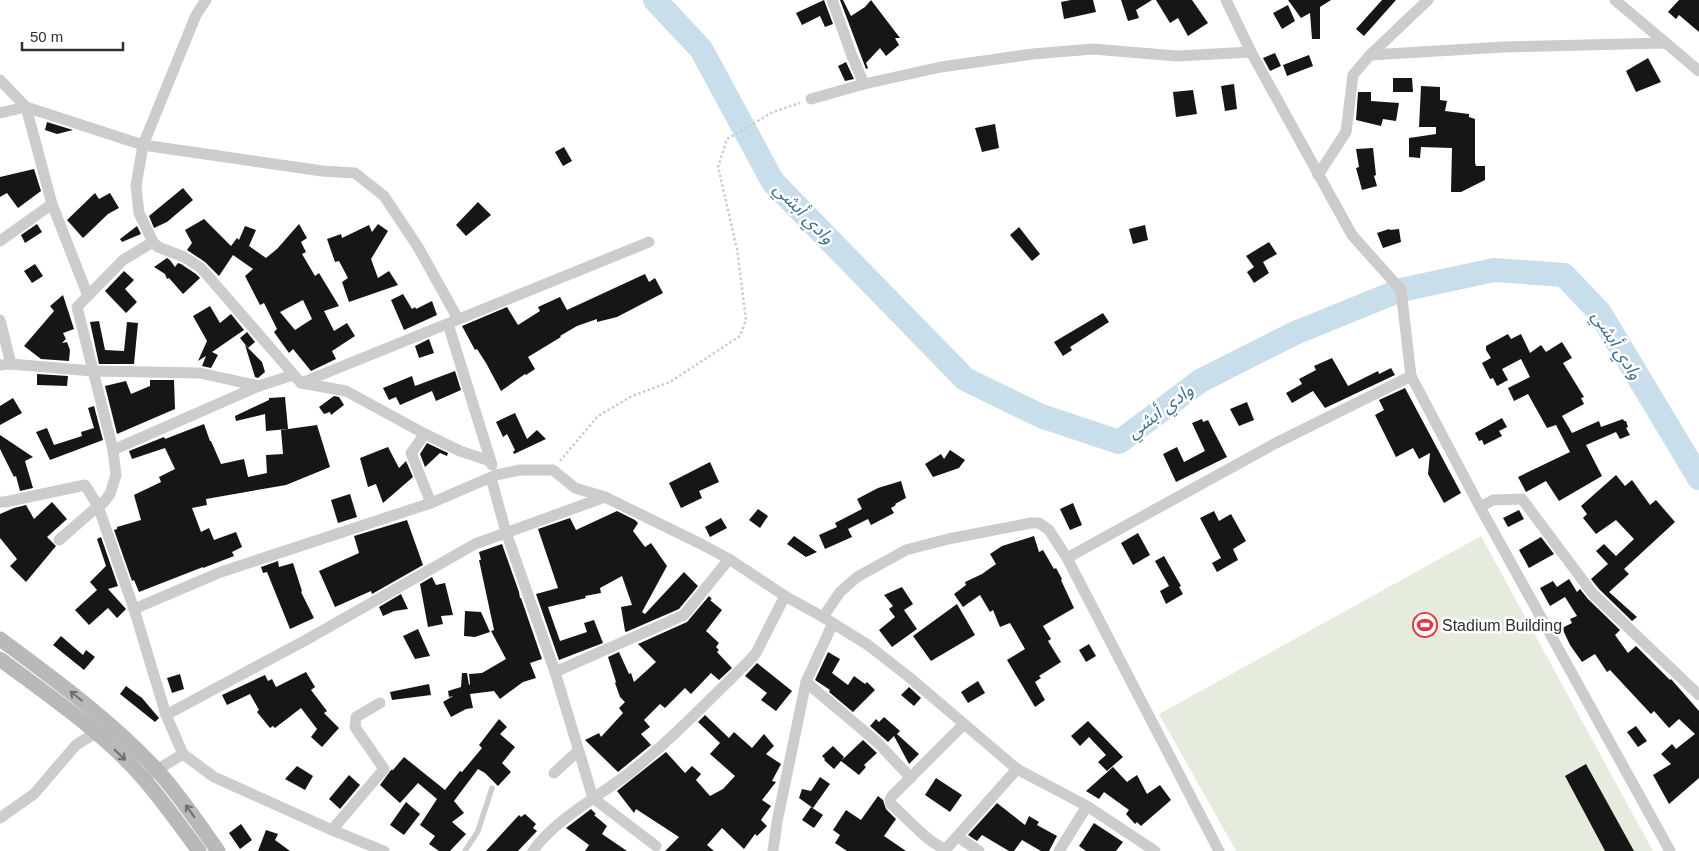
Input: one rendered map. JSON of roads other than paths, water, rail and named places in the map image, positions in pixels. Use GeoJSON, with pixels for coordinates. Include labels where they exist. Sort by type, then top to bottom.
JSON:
{"type":"FeatureCollection","features":[{"type":"Feature","properties":{"kind":"main road"},"geometry":{"type":"LineString","coordinates":[[0,639],[106,721],[156,769],[178,794],[218,851]]}},
{"type":"Feature","properties":{"kind":"main road"},"geometry":{"type":"LineString","coordinates":[[0,659],[119,753],[144,778],[199,851]]}},
{"type":"Feature","properties":{"kind":"street"},"geometry":{"type":"LineString","coordinates":[[206,0],[196,15],[143,145],[136,186],[139,213],[153,242],[158,247],[184,257],[201,268],[297,379],[346,391],[425,434],[460,451],[490,461]]}},
{"type":"Feature","properties":{"kind":"street"},"geometry":{"type":"LineString","coordinates":[[832,0],[864,84]]}},
{"type":"Feature","properties":{"kind":"street"},"geometry":{"type":"LineString","coordinates":[[1226,0],[1251,52],[1352,235],[1401,290],[1411,376],[1480,507],[1670,851]]}},
{"type":"Feature","properties":{"kind":"street"},"geometry":{"type":"LineString","coordinates":[[1318,175],[1346,132],[1353,75],[1370,55],[1428,0]]}},
{"type":"Feature","properties":{"kind":"street"},"geometry":{"type":"LineString","coordinates":[[1615,0],[1699,71]]}},
{"type":"Feature","properties":{"kind":"street"},"geometry":{"type":"LineString","coordinates":[[1370,55],[1504,47],[1665,43]]}},
{"type":"Feature","properties":{"kind":"street"},"geometry":{"type":"LineString","coordinates":[[811,99],[864,84],[941,67],[1034,54],[1092,49],[1177,56],[1251,52]]}},
{"type":"Feature","properties":{"kind":"street"},"geometry":{"type":"LineString","coordinates":[[0,80],[26,107],[143,145],[322,171],[355,173],[384,196],[418,247],[453,321],[490,461],[506,532],[555,672],[593,798],[656,846]]}},
{"type":"Feature","properties":{"kind":"street"},"geometry":{"type":"LineString","coordinates":[[0,113],[26,107]]}},
{"type":"Feature","properties":{"kind":"street"},"geometry":{"type":"LineString","coordinates":[[26,107],[52,204],[88,296]]}},
{"type":"Feature","properties":{"kind":"street"},"geometry":{"type":"LineString","coordinates":[[0,241],[52,204]]}},
{"type":"Feature","properties":{"kind":"street"},"geometry":{"type":"LineString","coordinates":[[59,540],[103,503],[110,494],[116,475],[113,450],[78,307],[123,260],[153,242]]}},
{"type":"Feature","properties":{"kind":"street"},"geometry":{"type":"LineString","coordinates":[[113,450],[259,386],[297,379],[453,321],[649,242]]}},
{"type":"Feature","properties":{"kind":"street"},"geometry":{"type":"LineString","coordinates":[[0,320],[6,365],[200,373],[259,386]]}},
{"type":"Feature","properties":{"kind":"street"},"geometry":{"type":"LineString","coordinates":[[1067,558],[1274,444],[1411,376]]}},
{"type":"Feature","properties":{"kind":"street"},"geometry":{"type":"LineString","coordinates":[[425,434],[411,453],[431,503]]}},
{"type":"Feature","properties":{"kind":"street"},"geometry":{"type":"LineString","coordinates":[[134,609],[221,572],[431,503],[493,477],[520,470],[552,470],[576,488],[605,497],[702,544],[729,559],[785,596],[828,620],[875,650],[1017,770],[1087,806],[1155,851]]}},
{"type":"Feature","properties":{"kind":"street"},"geometry":{"type":"LineString","coordinates":[[0,502],[85,485],[98,506],[134,609],[166,715],[183,754],[214,777],[384,851]]}},
{"type":"Feature","properties":{"kind":"street"},"geometry":{"type":"LineString","coordinates":[[166,715],[306,640],[474,544],[605,497]]}},
{"type":"Feature","properties":{"kind":"street"},"geometry":{"type":"LineString","coordinates":[[1480,507],[1493,500],[1522,499],[1592,594],[1699,695]]}},
{"type":"Feature","properties":{"kind":"street"},"geometry":{"type":"LineString","coordinates":[[773,851],[777,822],[806,682],[840,592],[857,577],[906,550],[948,539],[1031,522],[1039,523],[1049,530],[1067,558],[1219,851]]}},
{"type":"Feature","properties":{"kind":"street"},"geometry":{"type":"LineString","coordinates":[[555,672],[684,615],[729,559]]}},
{"type":"Feature","properties":{"kind":"street"},"geometry":{"type":"LineString","coordinates":[[533,851],[553,830],[635,767],[700,709],[748,662],[756,653],[785,596]]}},
{"type":"Feature","properties":{"kind":"street"},"geometry":{"type":"LineString","coordinates":[[806,682],[877,742],[910,778]]}},
{"type":"Feature","properties":{"kind":"street"},"geometry":{"type":"LineString","coordinates":[[332,830],[384,769],[355,727],[356,717],[380,703]]}},
{"type":"Feature","properties":{"kind":"street"},"geometry":{"type":"LineString","coordinates":[[963,725],[890,800],[891,804],[921,832],[946,849],[1017,770]]}},
{"type":"Feature","properties":{"kind":"street"},"geometry":{"type":"LineString","coordinates":[[0,818],[34,794],[76,745],[95,733]]}},
{"type":"Feature","properties":{"kind":"street"},"geometry":{"type":"LineString","coordinates":[[554,773],[578,751]]}},
{"type":"Feature","properties":{"kind":"street"},"geometry":{"type":"LineString","coordinates":[[144,778],[183,754]]}},
{"type":"Feature","properties":{"kind":"street"},"geometry":{"type":"LineString","coordinates":[[1059,851],[1087,806]]}},
{"type":"Feature","properties":{"kind":"street"},"geometry":{"type":"LineString","coordinates":[[958,837],[979,851]]}},
{"type":"Feature","properties":{"kind":"lane"},"geometry":{"type":"LineString","coordinates":[[465,851],[478,830],[492,788]]}},
{"type":"Feature","properties":{"kind":"waterway","name":"وادي أبشي"},"geometry":{"type":"LineString","coordinates":[[655,0],[701,49],[773,182],[965,379],[1041,416],[1119,442],[1200,381],[1295,333],[1401,290],[1494,270],[1564,275],[1600,313],[1699,478]]}},
{"type":"Feature","properties":{"kind":"place","name":"Stadium Building"},"geometry":{"type":"Point","coordinates":[1425,625]}}]}
